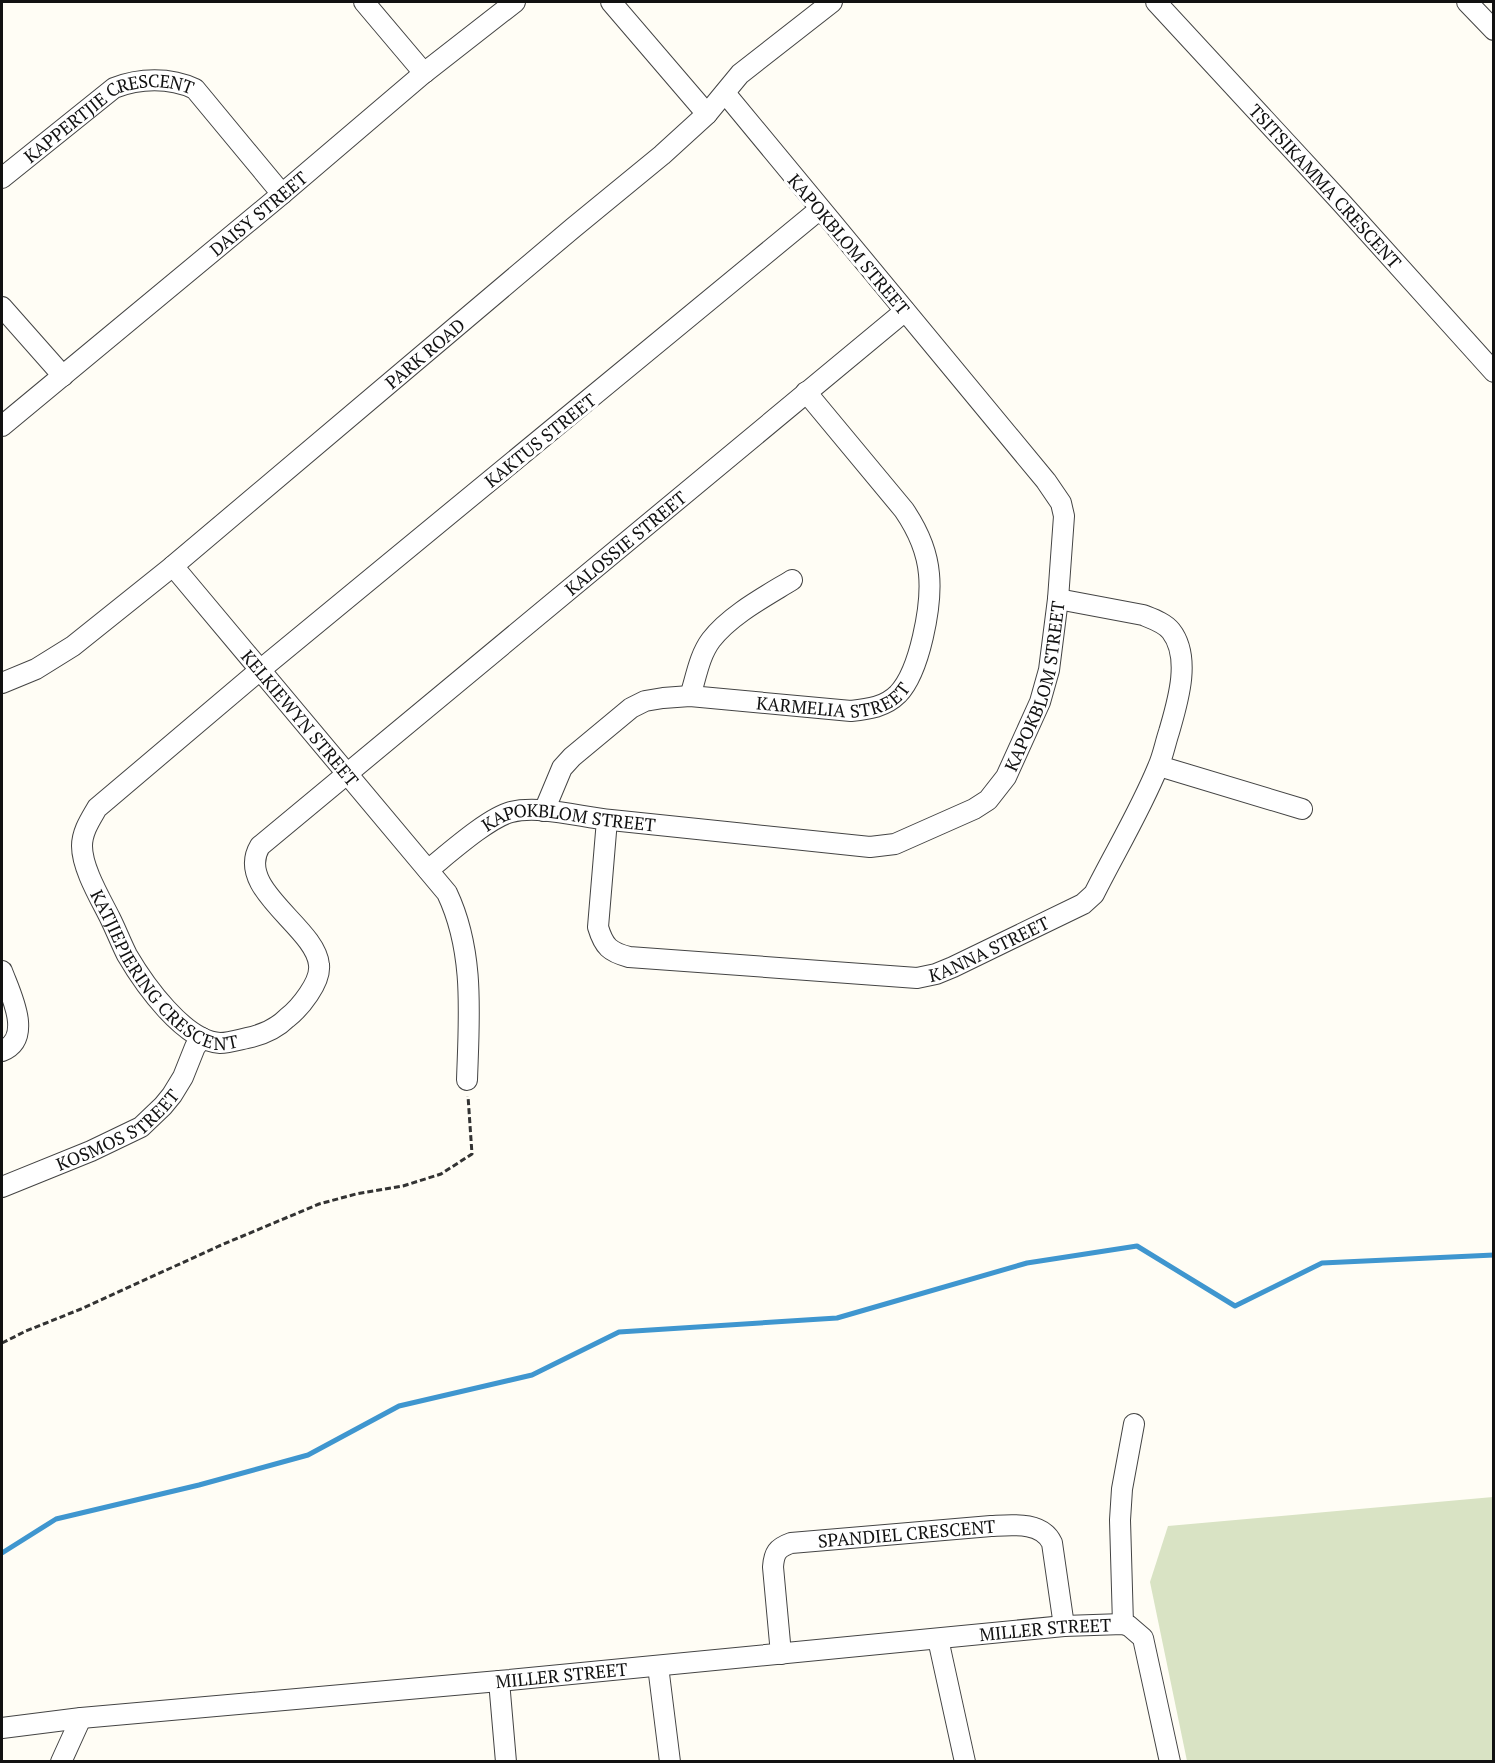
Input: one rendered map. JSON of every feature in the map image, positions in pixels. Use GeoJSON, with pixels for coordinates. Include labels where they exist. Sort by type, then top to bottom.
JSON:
{"type":"FeatureCollection","features":[{"type":"Feature","properties":{"kind":"street"},"geometry":{"type":"LineString","coordinates":[[364,2],[424,73]]}},
{"type":"Feature","properties":{"kind":"street","name":"DAISY STREET"},"geometry":{"type":"LineString","coordinates":[[2,426],[424,73],[515,2]]}},
{"type":"Feature","properties":{"kind":"street"},"geometry":{"type":"LineString","coordinates":[[611,2],[706,114]]}},
{"type":"Feature","properties":{"kind":"street","name":"PARK ROAD"},"geometry":{"type":"LineString","coordinates":[[2,683],[36,669],[65,651],[173,566],[662,155],[706,114],[740,74],[832,2]]}},
{"type":"Feature","properties":{"kind":"street","name":"TSITSIKAMMA CRESCENT"},"geometry":{"type":"LineString","coordinates":[[1156,2],[1494,372]]}},
{"type":"Feature","properties":{"kind":"street"},"geometry":{"type":"LineString","coordinates":[[1467,2],[1494,30]]}},
{"type":"Feature","properties":{"kind":"street","name":"KAPPERTJIE CRESCENT"},"geometry":{"type":"LineString","coordinates":[[2,178],[114,88],[130,82],[171,82],[195,89],[282,194]]}},
{"type":"Feature","properties":{"kind":"street","name":"KAPOKBLOM STREET"},"geometry":{"type":"LineString","coordinates":[[428,870],[492,820],[526,810],[870,847],[895,844],[974,809],[996,792],[1006,777],[1040,702],[1049,670],[1058,599],[1064,516],[1061,503],[1046,481],[725,93]]}},
{"type":"Feature","properties":{"kind":"street","name":"KAKTUS STREET"},"geometry":{"type":"LineString","coordinates":[[260,670],[820,209]]}},
{"type":"Feature","properties":{"kind":"street"},"geometry":{"type":"LineString","coordinates":[[2,306],[63,376]]}},
{"type":"Feature","properties":{"kind":"street","name":"KALOSSIE STREET"},"geometry":{"type":"LineString","coordinates":[[346,774],[905,311]]}},
{"type":"Feature","properties":{"kind":"street","name":"KARMELIA STREET"},"geometry":{"type":"LineString","coordinates":[[544,811],[562,768],[572,757],[632,708],[645,701],[690,696],[851,711],[871,709],[886,703],[899,693],[917,662],[925,629],[929,574],[922,543],[904,510],[806,392]]}},
{"type":"Feature","properties":{"kind":"street","name":"KELKIEWYN STREET"},"geometry":{"type":"LineString","coordinates":[[173,566],[447,893],[462,933],[470,994],[467,1080]]}},
{"type":"Feature","properties":{"kind":"street"},"geometry":{"type":"LineString","coordinates":[[690,696],[700,662],[711,641],[729,622],[792,580]]}},
{"type":"Feature","properties":{"kind":"street","name":"KANNA STREET"},"geometry":{"type":"LineString","coordinates":[[608,819],[598,927],[608,948],[616,954],[629,957],[917,978],[953,967],[1083,904],[1094,894],[1159,766],[1182,686],[1180,653],[1172,632],[1143,615],[1058,599]]}},
{"type":"Feature","properties":{"kind":"street","name":"KATJIEPIERING CRESCENT"},"geometry":{"type":"LineString","coordinates":[[260,670],[97,808],[89,820],[83,837],[82,848],[89,873],[128,956],[153,993],[180,1023],[202,1038],[219,1043],[263,1034],[287,1019],[306,998],[318,976],[319,965],[316,954],[260,884],[255,868],[255,856],[260,846],[346,774]]}},
{"type":"Feature","properties":{"kind":"street"},"geometry":{"type":"LineString","coordinates":[[1159,766],[1302,809]]}},
{"type":"Feature","properties":{"kind":"street"},"geometry":{"type":"LineString","coordinates":[[2,971],[18,1012],[18,1028],[15,1038],[7,1049],[2,1051]]}},
{"type":"Feature","properties":{"kind":"street","name":"KOSMOS STREET"},"geometry":{"type":"LineString","coordinates":[[2,1187],[92,1151],[141,1127],[172,1095],[183,1077],[195,1047],[202,1038]]}},
{"type":"Feature","properties":{"kind":"street"},"geometry":{"type":"LineString","coordinates":[[1134,1424],[1122,1490],[1120,1520],[1123,1624],[1129,1626],[1143,1638],[1170,1761]]}},
{"type":"Feature","properties":{"kind":"street","name":"SPANDIEL CRESCENT"},"geometry":{"type":"LineString","coordinates":[[781,1654],[772,1568],[777,1550],[791,1543],[991,1526],[1032,1527],[1045,1533],[1052,1543],[1064,1626]]}},
{"type":"Feature","properties":{"kind":"street","name":"MILLER STREET"},"geometry":{"type":"LineString","coordinates":[[2,1728],[81,1718],[500,1682],[1064,1626],[1123,1624]]}},
{"type":"Feature","properties":{"kind":"street"},"geometry":{"type":"LineString","coordinates":[[938,1639],[965,1761]]}},
{"type":"Feature","properties":{"kind":"street"},"geometry":{"type":"LineString","coordinates":[[658,1666],[670,1761]]}},
{"type":"Feature","properties":{"kind":"street"},"geometry":{"type":"LineString","coordinates":[[500,1682],[506,1761]]}},
{"type":"Feature","properties":{"kind":"street"},"geometry":{"type":"LineString","coordinates":[[61,1761],[81,1718]]}},
{"type":"Feature","properties":{"kind":"path"},"geometry":{"type":"LineString","coordinates":[[2,1343],[319,1204],[356,1194],[403,1186],[441,1174],[472,1154],[467,1080]]}},
{"type":"Feature","properties":{"kind":"green space"},"geometry":{"type":"Polygon","coordinates":[[[1493,1497],[1493,1761],[1187,1761],[1150,1582],[1168,1526],[1493,1497]]]}},
{"type":"Feature","properties":{"kind":"waterway"},"geometry":{"type":"LineString","coordinates":[[2,1553],[56,1519],[199,1485],[308,1455],[399,1406],[532,1375],[619,1332],[837,1318],[1027,1263],[1137,1246],[1235,1306],[1322,1263],[1494,1255]]}}]}
